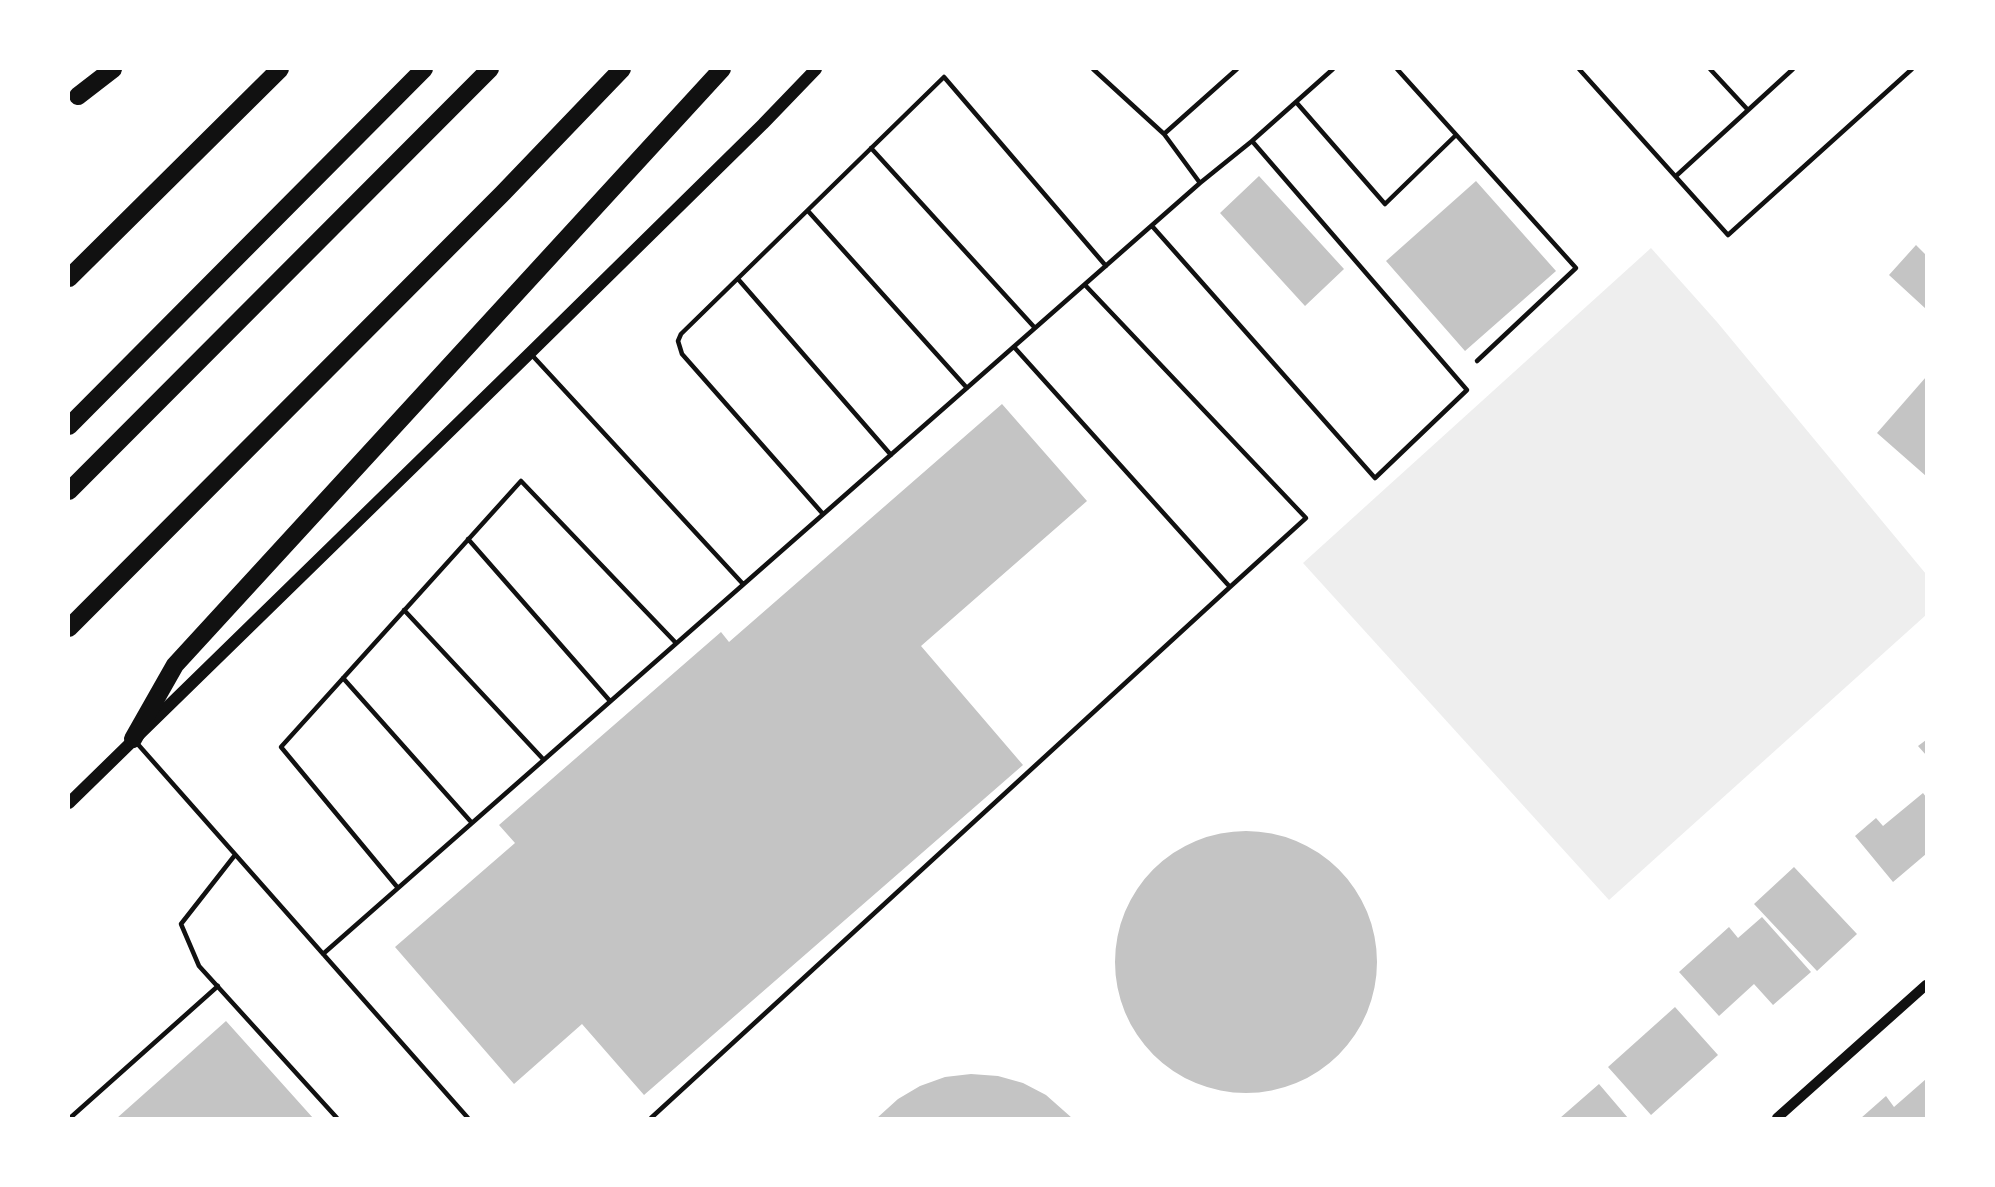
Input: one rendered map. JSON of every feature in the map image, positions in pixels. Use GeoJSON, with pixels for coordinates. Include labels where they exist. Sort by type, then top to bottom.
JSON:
{"type":"FeatureCollection","features":[{"type":"Feature","properties":{"kind":"highway"},"geometry":{"type":"LineString","coordinates":[[74,100],[113,69]]}},
{"type":"Feature","properties":{"kind":"highway"},"geometry":{"type":"LineString","coordinates":[[69,278],[280,69]]}},
{"type":"Feature","properties":{"kind":"highway"},"geometry":{"type":"LineString","coordinates":[[69,426],[424,69]]}},
{"type":"Feature","properties":{"kind":"highway"},"geometry":{"type":"LineString","coordinates":[[69,491],[490,69]]}},
{"type":"Feature","properties":{"kind":"highway"},"geometry":{"type":"LineString","coordinates":[[69,628],[503,193],[622,69]]}},
{"type":"Feature","properties":{"kind":"highway"},"geometry":{"type":"LineString","coordinates":[[133,739],[175,665],[722,69]]}},
{"type":"Feature","properties":{"kind":"highway"},"geometry":{"type":"LineString","coordinates":[[69,642],[87,610]]}},
{"type":"Feature","properties":{"kind":"main road"},"geometry":{"type":"LineString","coordinates":[[74,100],[105,69]]}},
{"type":"Feature","properties":{"kind":"main road"},"geometry":{"type":"LineString","coordinates":[[69,803],[530,353],[816,69]]}},
{"type":"Feature","properties":{"kind":"street"},"geometry":{"type":"LineString","coordinates":[[1777,1118],[1926,985]]}},
{"type":"Feature","properties":{"kind":"lane"},"geometry":{"type":"LineString","coordinates":[[1093,69],[1164,134],[1200,183]]}},
{"type":"Feature","properties":{"kind":"lane"},"geometry":{"type":"LineString","coordinates":[[1164,134],[1237,69]]}},
{"type":"Feature","properties":{"kind":"lane"},"geometry":{"type":"LineString","coordinates":[[323,954],[1332,69]]}},
{"type":"Feature","properties":{"kind":"lane"},"geometry":{"type":"LineString","coordinates":[[1397,69],[1576,268],[1478,361]]}},
{"type":"Feature","properties":{"kind":"lane"},"geometry":{"type":"LineString","coordinates":[[1579,69],[1728,235],[1912,69]]}},
{"type":"Feature","properties":{"kind":"lane"},"geometry":{"type":"LineString","coordinates":[[1710,69],[1748,110]]}},
{"type":"Feature","properties":{"kind":"lane"},"geometry":{"type":"LineString","coordinates":[[1676,176],[1793,69]]}},
{"type":"Feature","properties":{"kind":"lane"},"geometry":{"type":"LineString","coordinates":[[823,514],[682,354],[678,348],[678,341],[681,334],[944,77],[1106,266]]}},
{"type":"Feature","properties":{"kind":"lane"},"geometry":{"type":"LineString","coordinates":[[1296,102],[1385,204],[1456,135]]}},
{"type":"Feature","properties":{"kind":"lane"},"geometry":{"type":"LineString","coordinates":[[1152,226],[1375,478],[1467,390],[1252,141]]}},
{"type":"Feature","properties":{"kind":"lane"},"geometry":{"type":"LineString","coordinates":[[871,148],[1035,328]]}},
{"type":"Feature","properties":{"kind":"lane"},"geometry":{"type":"LineString","coordinates":[[808,211],[967,388]]}},
{"type":"Feature","properties":{"kind":"lane"},"geometry":{"type":"LineString","coordinates":[[738,279],[891,455]]}},
{"type":"Feature","properties":{"kind":"lane"},"geometry":{"type":"LineString","coordinates":[[651,1118],[1305,518],[1085,285]]}},
{"type":"Feature","properties":{"kind":"lane"},"geometry":{"type":"LineString","coordinates":[[1014,347],[1230,587]]}},
{"type":"Feature","properties":{"kind":"lane"},"geometry":{"type":"LineString","coordinates":[[530,353],[743,584]]}},
{"type":"Feature","properties":{"kind":"lane"},"geometry":{"type":"LineString","coordinates":[[398,888],[281,747],[521,482],[676,643]]}},
{"type":"Feature","properties":{"kind":"lane"},"geometry":{"type":"LineString","coordinates":[[468,539],[610,701]]}},
{"type":"Feature","properties":{"kind":"lane"},"geometry":{"type":"LineString","coordinates":[[404,610],[543,759]]}},
{"type":"Feature","properties":{"kind":"lane"},"geometry":{"type":"LineString","coordinates":[[343,678],[472,823]]}},
{"type":"Feature","properties":{"kind":"lane"},"geometry":{"type":"LineString","coordinates":[[133,739],[468,1118]]}},
{"type":"Feature","properties":{"kind":"lane"},"geometry":{"type":"LineString","coordinates":[[235,855],[181,924],[199,966],[337,1118]]}},
{"type":"Feature","properties":{"kind":"lane"},"geometry":{"type":"LineString","coordinates":[[70,1118],[218,986]]}},
{"type":"Feature","properties":{"kind":"shaded area"},"geometry":{"type":"Polygon","coordinates":[[[1651,248],[1717,322],[1926,574],[1926,615],[1609,900],[1303,563],[1651,248]]]}},
{"type":"Feature","properties":{"kind":"building"},"geometry":{"type":"Polygon","coordinates":[[[1259,176],[1344,269],[1305,306],[1220,213],[1259,176]]]}},
{"type":"Feature","properties":{"kind":"building"},"geometry":{"type":"Polygon","coordinates":[[[1476,181],[1556,271],[1465,351],[1386,261],[1476,181]]]}},
{"type":"Feature","properties":{"kind":"building"},"geometry":{"type":"Polygon","coordinates":[[[1916,245],[1926,255],[1926,309],[1889,275],[1916,245]]]}},
{"type":"Feature","properties":{"kind":"building"},"geometry":{"type":"Polygon","coordinates":[[[1926,377],[1926,476],[1877,433],[1926,377]]]}},
{"type":"Feature","properties":{"kind":"building"},"geometry":{"type":"Polygon","coordinates":[[[1002,404],[1087,501],[921,646],[1023,765],[644,1095],[582,1024],[514,1084],[395,947],[515,843],[499,825],[721,632],[729,642],[1002,404]]]}},
{"type":"Feature","properties":{"kind":"building"},"geometry":{"type":"Polygon","coordinates":[[[1926,740],[1926,755],[1918,746],[1926,740]]]}},
{"type":"Feature","properties":{"kind":"building"},"geometry":{"type":"Polygon","coordinates":[[[1923,793],[1926,797],[1926,854],[1893,882],[1855,836],[1876,818],[1883,826],[1923,793]]]}},
{"type":"Feature","properties":{"kind":"building"},"geometry":{"type":"Polygon","coordinates":[[[1233,831],[1259,831],[1284,836],[1308,846],[1339,869],[1362,900],[1372,924],[1377,962],[1372,1000],[1362,1024],[1339,1055],[1308,1078],[1284,1088],[1259,1093],[1233,1093],[1208,1088],[1184,1078],[1153,1055],[1130,1024],[1120,1000],[1115,975],[1115,949],[1120,924],[1130,900],[1153,869],[1184,846],[1208,836],[1233,831]]]}},
{"type":"Feature","properties":{"kind":"building"},"geometry":{"type":"Polygon","coordinates":[[[1794,867],[1857,934],[1817,971],[1754,904],[1794,867]]]}},
{"type":"Feature","properties":{"kind":"building"},"geometry":{"type":"Polygon","coordinates":[[[1762,917],[1811,972],[1773,1005],[1754,984],[1719,1016],[1679,972],[1729,927],[1738,938],[1762,917]]]}},
{"type":"Feature","properties":{"kind":"building"},"geometry":{"type":"Polygon","coordinates":[[[1675,1007],[1718,1055],[1651,1115],[1608,1067],[1675,1007]]]}},
{"type":"Feature","properties":{"kind":"building"},"geometry":{"type":"Polygon","coordinates":[[[226,1021],[313,1118],[117,1118],[226,1021]]]}},
{"type":"Feature","properties":{"kind":"building"},"geometry":{"type":"Polygon","coordinates":[[[971,1074],[998,1076],[1023,1083],[1046,1095],[1072,1118],[877,1118],[898,1099],[920,1086],[945,1077],[971,1074]]]}},
{"type":"Feature","properties":{"kind":"building"},"geometry":{"type":"Polygon","coordinates":[[[1926,1079],[1926,1118],[1861,1118],[1886,1096],[1894,1107],[1926,1079]]]}},
{"type":"Feature","properties":{"kind":"building"},"geometry":{"type":"Polygon","coordinates":[[[1599,1084],[1628,1118],[1560,1118],[1599,1084]]]}}]}
